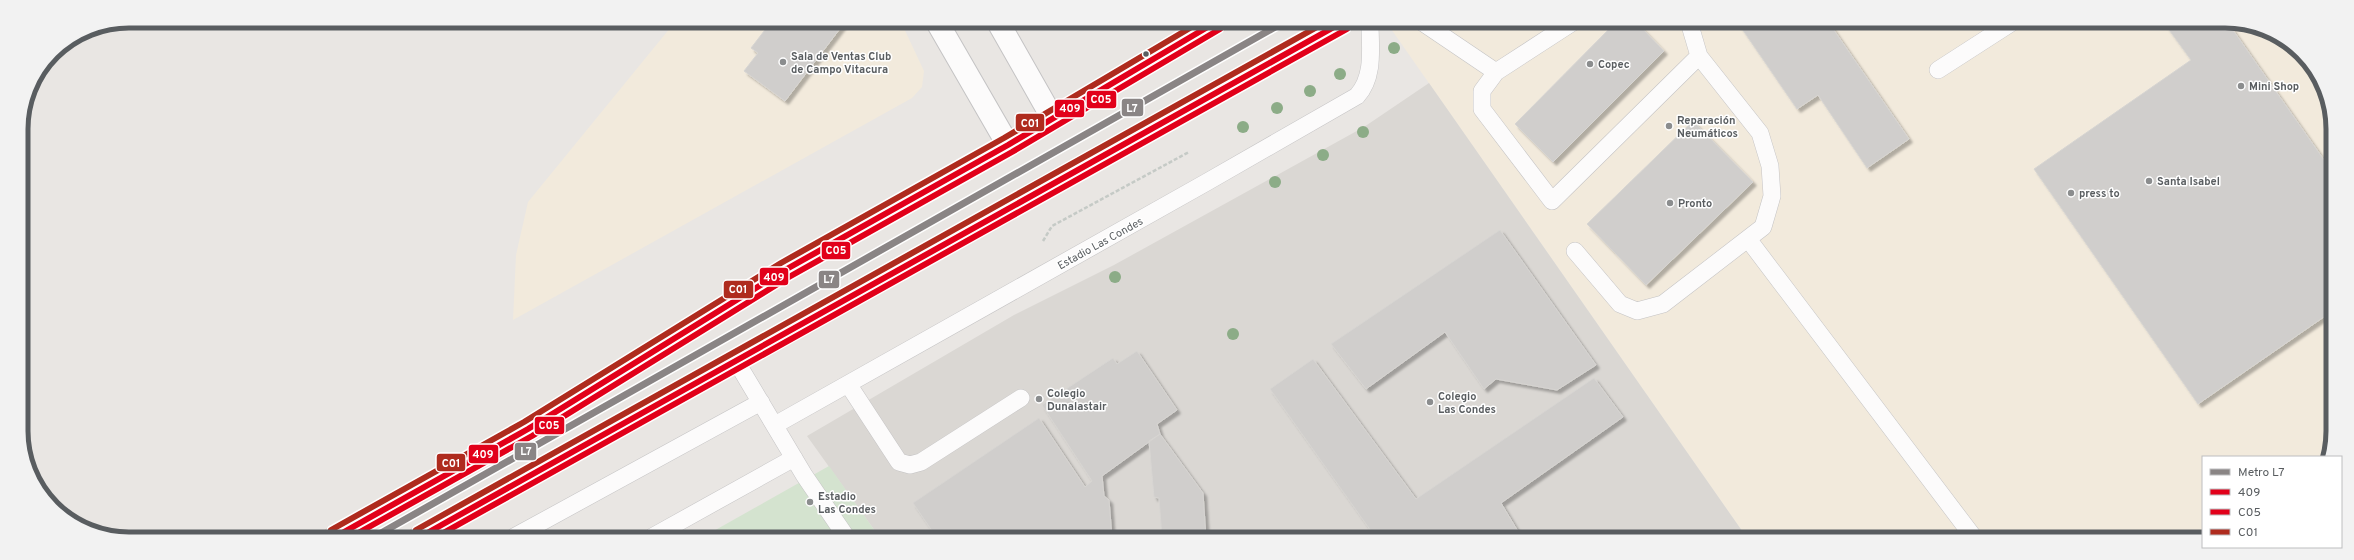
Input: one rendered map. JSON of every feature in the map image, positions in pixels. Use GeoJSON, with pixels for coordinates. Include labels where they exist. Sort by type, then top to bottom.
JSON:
{"type":"FeatureCollection","features":[{"type":"Feature","properties":{"kind":"main road"},"geometry":{"type":"LineString","coordinates":[[344,532],[528,429],[785,270],[1008,145],[1206,28]]}},
{"type":"Feature","properties":{"kind":"main road"},"geometry":{"type":"LineString","coordinates":[[429,532],[1332,28]]}},
{"type":"Feature","properties":{"kind":"street"},"geometry":{"type":"LineString","coordinates":[[940,28],[1008,145]]}},
{"type":"Feature","properties":{"kind":"street"},"geometry":{"type":"LineString","coordinates":[[1001,28],[1053,119]]}},
{"type":"Feature","properties":{"kind":"lane","name":"Estadio Las Condes"},"geometry":{"type":"LineString","coordinates":[[775,425],[1356,96],[1364,87],[1369,78],[1370,28]]}},
{"type":"Feature","properties":{"kind":"lane"},"geometry":{"type":"LineString","coordinates":[[1431,28],[1496,72]]}},
{"type":"Feature","properties":{"kind":"lane"},"geometry":{"type":"LineString","coordinates":[[1564,28],[1496,72],[1482,91],[1482,109],[1552,202],[1699,56]]}},
{"type":"Feature","properties":{"kind":"lane"},"geometry":{"type":"LineString","coordinates":[[1575,252],[1620,304],[1637,311],[1663,304],[1763,227],[1772,196],[1770,166],[1760,133],[1699,56],[1691,28]]}},
{"type":"Feature","properties":{"kind":"lane"},"geometry":{"type":"LineString","coordinates":[[1938,70],[2003,28]]}},
{"type":"Feature","properties":{"kind":"lane"},"geometry":{"type":"LineString","coordinates":[[1748,239],[1970,532]]}},
{"type":"Feature","properties":{"kind":"lane"},"geometry":{"type":"LineString","coordinates":[[736,361],[794,458],[842,532]]}},
{"type":"Feature","properties":{"kind":"lane"},"geometry":{"type":"LineString","coordinates":[[848,384],[899,462],[910,465],[921,462],[1021,398]]}},
{"type":"Feature","properties":{"kind":"lane"},"geometry":{"type":"LineString","coordinates":[[523,532],[761,402]]}},
{"type":"Feature","properties":{"kind":"lane"},"geometry":{"type":"LineString","coordinates":[[661,532],[794,458]]}},
{"type":"Feature","properties":{"kind":"path"},"geometry":{"type":"LineString","coordinates":[[1040,246],[1052,226],[1190,152]]}},
{"type":"Feature","properties":{"kind":"shaded area"},"geometry":{"type":"Polygon","coordinates":[[[670,28],[904,28],[924,71],[922,87],[912,98],[513,320],[516,255],[528,202],[670,28]]]}},
{"type":"Feature","properties":{"kind":"shaded area"},"geometry":{"type":"Polygon","coordinates":[[[1390,28],[2232,28],[2251,31],[2276,42],[2287,49],[2305,67],[2321,96],[2326,129],[2326,431],[2323,456],[2202,456],[2202,532],[1743,532],[1390,28]]]}},
{"type":"Feature","properties":{"kind":"shaded area","name":"Colegio Las Condes"},"geometry":{"type":"Polygon","coordinates":[[[1429,83],[1743,532],[876,532],[807,436],[1014,315],[1114,265],[1364,127],[1429,83]]]}},
{"type":"Feature","properties":{"kind":"green space","name":"Estadio Las Condes"},"geometry":{"type":"Polygon","coordinates":[[[829,466],[876,532],[712,532],[829,466]]]}},
{"type":"Feature","properties":{"kind":"building","name":"Sala de Ventas Club de Campo Vitacura"},"geometry":{"type":"Polygon","coordinates":[[[766,28],[840,28],[785,101],[744,71],[758,53],[751,48],[766,28]]]}},
{"type":"Feature","properties":{"kind":"building"},"geometry":{"type":"Polygon","coordinates":[[[1610,28],[1642,28],[1664,51],[1553,162],[1515,124],[1610,28]]]}},
{"type":"Feature","properties":{"kind":"building"},"geometry":{"type":"Polygon","coordinates":[[[1741,28],[1832,28],[1909,139],[1867,168],[1818,95],[1797,109],[1741,28]]]}},
{"type":"Feature","properties":{"kind":"building"},"geometry":{"type":"Polygon","coordinates":[[[2168,28],[2232,28],[2326,163],[2326,315],[2198,404],[2034,169],[2191,60],[2168,28]]]}},
{"type":"Feature","properties":{"kind":"building","name":"Pronto"},"geometry":{"type":"Polygon","coordinates":[[[1693,121],[1753,182],[1646,285],[1587,224],[1693,121]]]}},
{"type":"Feature","properties":{"kind":"building"},"geometry":{"type":"Polygon","coordinates":[[[1500,230],[1596,365],[1557,390],[1496,379],[1484,389],[1445,332],[1366,389],[1331,344],[1500,230]]]}},
{"type":"Feature","properties":{"kind":"building"},"geometry":{"type":"Polygon","coordinates":[[[1137,351],[1177,410],[1157,424],[1160,434],[1102,476],[1104,496],[1109,500],[1112,532],[933,532],[913,503],[1039,418],[1085,487],[1092,481],[1042,405],[1113,358],[1117,364],[1137,351]]]}},
{"type":"Feature","properties":{"kind":"building"},"geometry":{"type":"Polygon","coordinates":[[[1313,359],[1416,499],[1594,378],[1623,417],[1501,503],[1518,532],[1372,532],[1270,389],[1313,359]]]}},
{"type":"Feature","properties":{"kind":"building"},"geometry":{"type":"Polygon","coordinates":[[[1160,434],[1203,493],[1206,532],[1162,532],[1159,498],[1154,497],[1149,441],[1160,434]]]}},
{"type":"Feature","properties":{"kind":"metro line","name":"L7"},"geometry":{"type":"LineString","coordinates":[[383,532],[1273,28]]}},
{"type":"Feature","properties":{"kind":"transit line","name":"C01"},"geometry":{"type":"LineString","coordinates":[[331,530],[524,422],[781,263],[1004,138],[1190,28]]}},
{"type":"Feature","properties":{"kind":"transit line","name":"409"},"geometry":{"type":"LineString","coordinates":[[344,532],[528,429],[785,270],[1008,145],[1206,28]]}},
{"type":"Feature","properties":{"kind":"transit line","name":"C01"},"geometry":{"type":"LineString","coordinates":[[416,530],[1315,28]]}},
{"type":"Feature","properties":{"kind":"transit line","name":"409"},"geometry":{"type":"LineString","coordinates":[[429,532],[1332,28]]}},
{"type":"Feature","properties":{"kind":"transit line","name":"C05"},"geometry":{"type":"LineString","coordinates":[[360,532],[532,436],[789,277],[1012,152],[1220,29]]}},
{"type":"Feature","properties":{"kind":"transit line","name":"C05"},"geometry":{"type":"LineString","coordinates":[[445,532],[1347,29]]}},
{"type":"Feature","properties":{"kind":"place","name":"Sala de Ventas Club de Campo Vitacura"},"geometry":{"type":"Point","coordinates":[783,62]}},
{"type":"Feature","properties":{"kind":"place","name":"Copec"},"geometry":{"type":"Point","coordinates":[1590,64]}},
{"type":"Feature","properties":{"kind":"place","name":"Mini Shop"},"geometry":{"type":"Point","coordinates":[2241,86]}},
{"type":"Feature","properties":{"kind":"place","name":"Reparación Neumáticos"},"geometry":{"type":"Point","coordinates":[1669,126]}},
{"type":"Feature","properties":{"kind":"place","name":"Santa Isabel"},"geometry":{"type":"Point","coordinates":[2149,181]}},
{"type":"Feature","properties":{"kind":"place","name":"press to"},"geometry":{"type":"Point","coordinates":[2071,193]}},
{"type":"Feature","properties":{"kind":"place","name":"Pronto"},"geometry":{"type":"Point","coordinates":[1670,203]}},
{"type":"Feature","properties":{"kind":"place","name":"Colegio Dunalastair"},"geometry":{"type":"Point","coordinates":[1039,399]}},
{"type":"Feature","properties":{"kind":"place","name":"Colegio Las Condes"},"geometry":{"type":"Point","coordinates":[1430,402]}},
{"type":"Feature","properties":{"kind":"place","name":"Estadio Las Condes"},"geometry":{"type":"Point","coordinates":[810,502]}}]}
